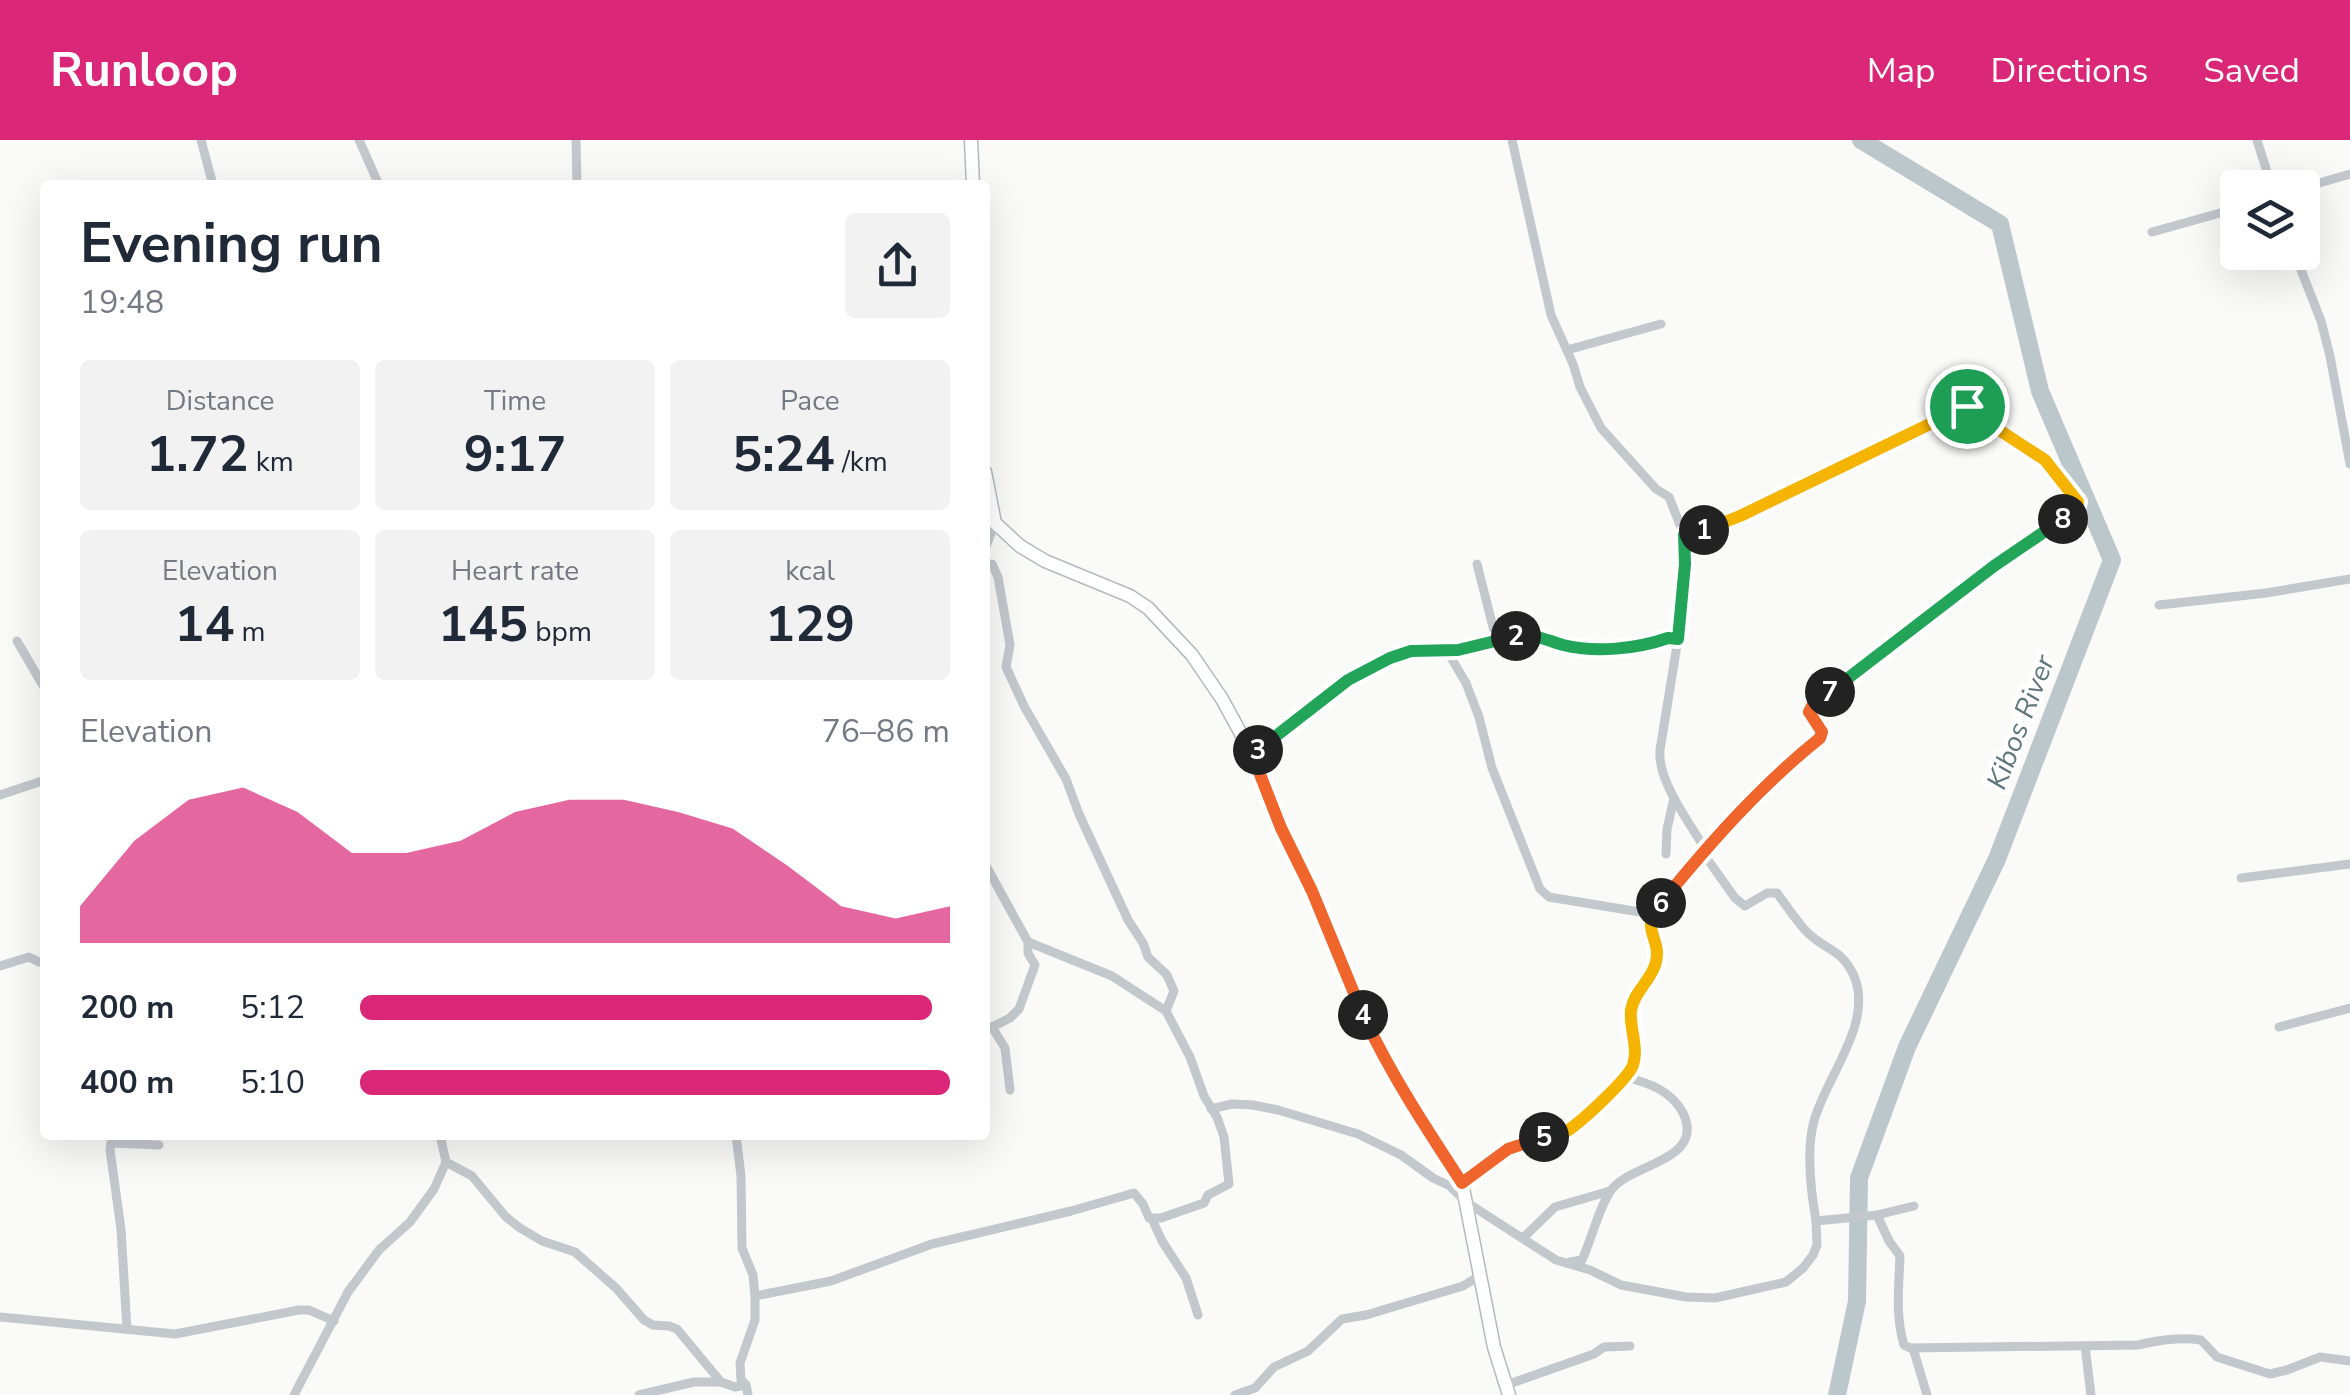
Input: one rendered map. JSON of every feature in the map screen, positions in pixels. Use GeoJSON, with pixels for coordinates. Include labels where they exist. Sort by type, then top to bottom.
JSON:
{"type":"FeatureCollection","features":[{"type":"Feature","properties":{"kind":"main road"},"geometry":{"type":"LineString","coordinates":[[971,140],[973,180]]}},
{"type":"Feature","properties":{"kind":"main road"},"geometry":{"type":"LineString","coordinates":[[990,498],[995,523],[1020,546],[1148,608],[1192,656],[1222,699],[1252,754],[1380,1050],[1462,1183],[1494,1348],[1507,1390]]}},
{"type":"Feature","properties":{"kind":"street"},"geometry":{"type":"LineString","coordinates":[[202,140],[212,180]]}},
{"type":"Feature","properties":{"kind":"street"},"geometry":{"type":"LineString","coordinates":[[359,140],[377,180]]}},
{"type":"Feature","properties":{"kind":"street"},"geometry":{"type":"LineString","coordinates":[[576,140],[577,180]]}},
{"type":"Feature","properties":{"kind":"street"},"geometry":{"type":"LineString","coordinates":[[1211,1108],[1253,1105],[1358,1134],[1401,1155],[1450,1186],[1466,1202],[1563,1263],[1590,1270],[1621,1285],[1715,1298],[1786,1282],[1814,1255],[1817,1245],[1811,1195],[1812,1131],[1854,1028],[1859,993],[1843,957],[1820,944],[1777,893],[1766,892],[1750,905],[1742,904],[1704,851],[1661,772],[1659,759],[1678,639],[1684,535],[1669,497],[1656,489],[1601,428],[1580,387],[1551,315],[1512,140]]}},
{"type":"Feature","properties":{"kind":"street"},"geometry":{"type":"LineString","coordinates":[[2258,140],[2267,170]]}},
{"type":"Feature","properties":{"kind":"street"},"geometry":{"type":"LineString","coordinates":[[2320,183],[2350,174]]}},
{"type":"Feature","properties":{"kind":"street"},"geometry":{"type":"LineString","coordinates":[[2152,232],[2220,213]]}},
{"type":"Feature","properties":{"kind":"street"},"geometry":{"type":"LineString","coordinates":[[2301,270],[2330,356],[2350,464]]}},
{"type":"Feature","properties":{"kind":"street"},"geometry":{"type":"LineString","coordinates":[[1567,350],[1661,324]]}},
{"type":"Feature","properties":{"kind":"street"},"geometry":{"type":"LineString","coordinates":[[1652,914],[1759,793],[1820,738],[1822,732],[1809,712],[1812,706],[1994,566],[2076,510],[2078,504],[2045,460],[1969,406],[1740,516],[1684,535]]}},
{"type":"Feature","properties":{"kind":"street"},"geometry":{"type":"LineString","coordinates":[[990,536],[995,523]]}},
{"type":"Feature","properties":{"kind":"street"},"geometry":{"type":"LineString","coordinates":[[990,564],[998,577],[1010,645],[1006,668],[1061,768],[1128,920],[1148,957],[1167,975],[1174,991],[1166,1011]]}},
{"type":"Feature","properties":{"kind":"street"},"geometry":{"type":"LineString","coordinates":[[1477,564],[1496,639]]}},
{"type":"Feature","properties":{"kind":"street"},"geometry":{"type":"LineString","coordinates":[[2159,605],[2266,593],[2350,578]]}},
{"type":"Feature","properties":{"kind":"street"},"geometry":{"type":"LineString","coordinates":[[1252,754],[1322,698],[1366,669],[1411,651],[1447,651],[1526,634],[1564,645],[1608,649],[1678,639]]}},
{"type":"Feature","properties":{"kind":"street"},"geometry":{"type":"LineString","coordinates":[[17,642],[40,681]]}},
{"type":"Feature","properties":{"kind":"street"},"geometry":{"type":"LineString","coordinates":[[1447,651],[1466,683],[1492,768],[1540,888],[1549,897],[1652,914]]}},
{"type":"Feature","properties":{"kind":"street"},"geometry":{"type":"LineString","coordinates":[[0,796],[40,782]]}},
{"type":"Feature","properties":{"kind":"street"},"geometry":{"type":"LineString","coordinates":[[1666,854],[1674,797]]}},
{"type":"Feature","properties":{"kind":"street"},"geometry":{"type":"LineString","coordinates":[[2240,878],[2350,864]]}},
{"type":"Feature","properties":{"kind":"street"},"geometry":{"type":"LineString","coordinates":[[990,873],[1028,942],[1028,953],[1035,965],[1019,1009],[990,1028]]}},
{"type":"Feature","properties":{"kind":"street"},"geometry":{"type":"LineString","coordinates":[[1462,1183],[1508,1149],[1563,1134],[1626,1077],[1634,1063],[1631,1010],[1637,992],[1656,964],[1652,886]]}},
{"type":"Feature","properties":{"kind":"street"},"geometry":{"type":"LineString","coordinates":[[1028,942],[1112,976],[1166,1011],[1190,1056],[1224,1137],[1229,1184],[1208,1195],[1204,1203],[1152,1219]]}},
{"type":"Feature","properties":{"kind":"street"},"geometry":{"type":"LineString","coordinates":[[0,966],[29,958],[39,962]]}},
{"type":"Feature","properties":{"kind":"street"},"geometry":{"type":"LineString","coordinates":[[2279,1027],[2350,1008]]}},
{"type":"Feature","properties":{"kind":"street"},"geometry":{"type":"LineString","coordinates":[[990,1030],[1004,1048],[1010,1090]]}},
{"type":"Feature","properties":{"kind":"street"},"geometry":{"type":"LineString","coordinates":[[1563,1263],[1582,1260],[1610,1191],[1622,1177],[1660,1163],[1683,1142],[1683,1113],[1662,1090],[1626,1077]]}},
{"type":"Feature","properties":{"kind":"street"},"geometry":{"type":"LineString","coordinates":[[112,1140],[128,1330]]}},
{"type":"Feature","properties":{"kind":"street"},"geometry":{"type":"LineString","coordinates":[[120,1140],[160,1145]]}},
{"type":"Feature","properties":{"kind":"street"},"geometry":{"type":"LineString","coordinates":[[294,1395],[348,1292],[379,1250],[410,1222],[426,1200],[446,1162],[441,1140]]}},
{"type":"Feature","properties":{"kind":"street"},"geometry":{"type":"LineString","coordinates":[[737,1140],[742,1248],[753,1275],[755,1296],[755,1320],[740,1363],[741,1380],[747,1390]]}},
{"type":"Feature","properties":{"kind":"street"},"geometry":{"type":"LineString","coordinates":[[446,1162],[472,1176],[506,1218],[520,1228],[542,1241],[575,1252],[589,1263],[644,1320],[677,1329],[721,1382],[747,1390]]}},
{"type":"Feature","properties":{"kind":"street"},"geometry":{"type":"LineString","coordinates":[[1524,1238],[1554,1207],[1610,1191]]}},
{"type":"Feature","properties":{"kind":"street"},"geometry":{"type":"LineString","coordinates":[[755,1296],[831,1282],[932,1244],[1134,1193],[1186,1278],[1198,1315]]}},
{"type":"Feature","properties":{"kind":"street"},"geometry":{"type":"LineString","coordinates":[[1816,1221],[1872,1216],[1914,1206]]}},
{"type":"Feature","properties":{"kind":"street"},"geometry":{"type":"LineString","coordinates":[[1872,1216],[1900,1256],[1899,1322],[1904,1345],[1913,1348],[2085,1346],[2192,1339],[2202,1340],[2218,1357],[2270,1374],[2320,1357],[2350,1361]]}},
{"type":"Feature","properties":{"kind":"street"},"geometry":{"type":"LineString","coordinates":[[1235,1395],[1256,1392],[1274,1367],[1308,1351],[1342,1319],[1463,1286],[1481,1275]]}},
{"type":"Feature","properties":{"kind":"street"},"geometry":{"type":"LineString","coordinates":[[0,1317],[174,1334],[299,1310],[334,1321]]}},
{"type":"Feature","properties":{"kind":"street"},"geometry":{"type":"LineString","coordinates":[[1507,1390],[1604,1348],[1630,1346]]}},
{"type":"Feature","properties":{"kind":"street"},"geometry":{"type":"LineString","coordinates":[[2085,1346],[2091,1395]]}},
{"type":"Feature","properties":{"kind":"street"},"geometry":{"type":"LineString","coordinates":[[1913,1348],[1927,1395]]}},
{"type":"Feature","properties":{"kind":"street"},"geometry":{"type":"LineString","coordinates":[[639,1395],[694,1382],[721,1382]]}},
{"type":"Feature","properties":{"kind":"waterway","name":"Kibos River"},"geometry":{"type":"LineString","coordinates":[[1837,1395],[1857,1301],[1859,1178],[1907,1047],[1997,859],[2112,560],[2040,391],[2000,224],[1861,140]]}},
{"type":"Feature","properties":{"kind":"route"},"geometry":{"type":"LineString","coordinates":[[1967,406],[2045,460],[2078,502],[2076,510],[1994,566],[1812,706],[1809,712],[1822,732],[1820,738],[1759,793],[1652,914],[1656,964],[1637,992],[1631,1010],[1634,1063],[1626,1077],[1563,1134],[1508,1149],[1462,1183],[1380,1050],[1252,754],[1348,680],[1411,651],[1458,650],[1526,634],[1564,645],[1608,649],[1678,639],[1684,535],[1740,516],[1967,406]]}}]}
